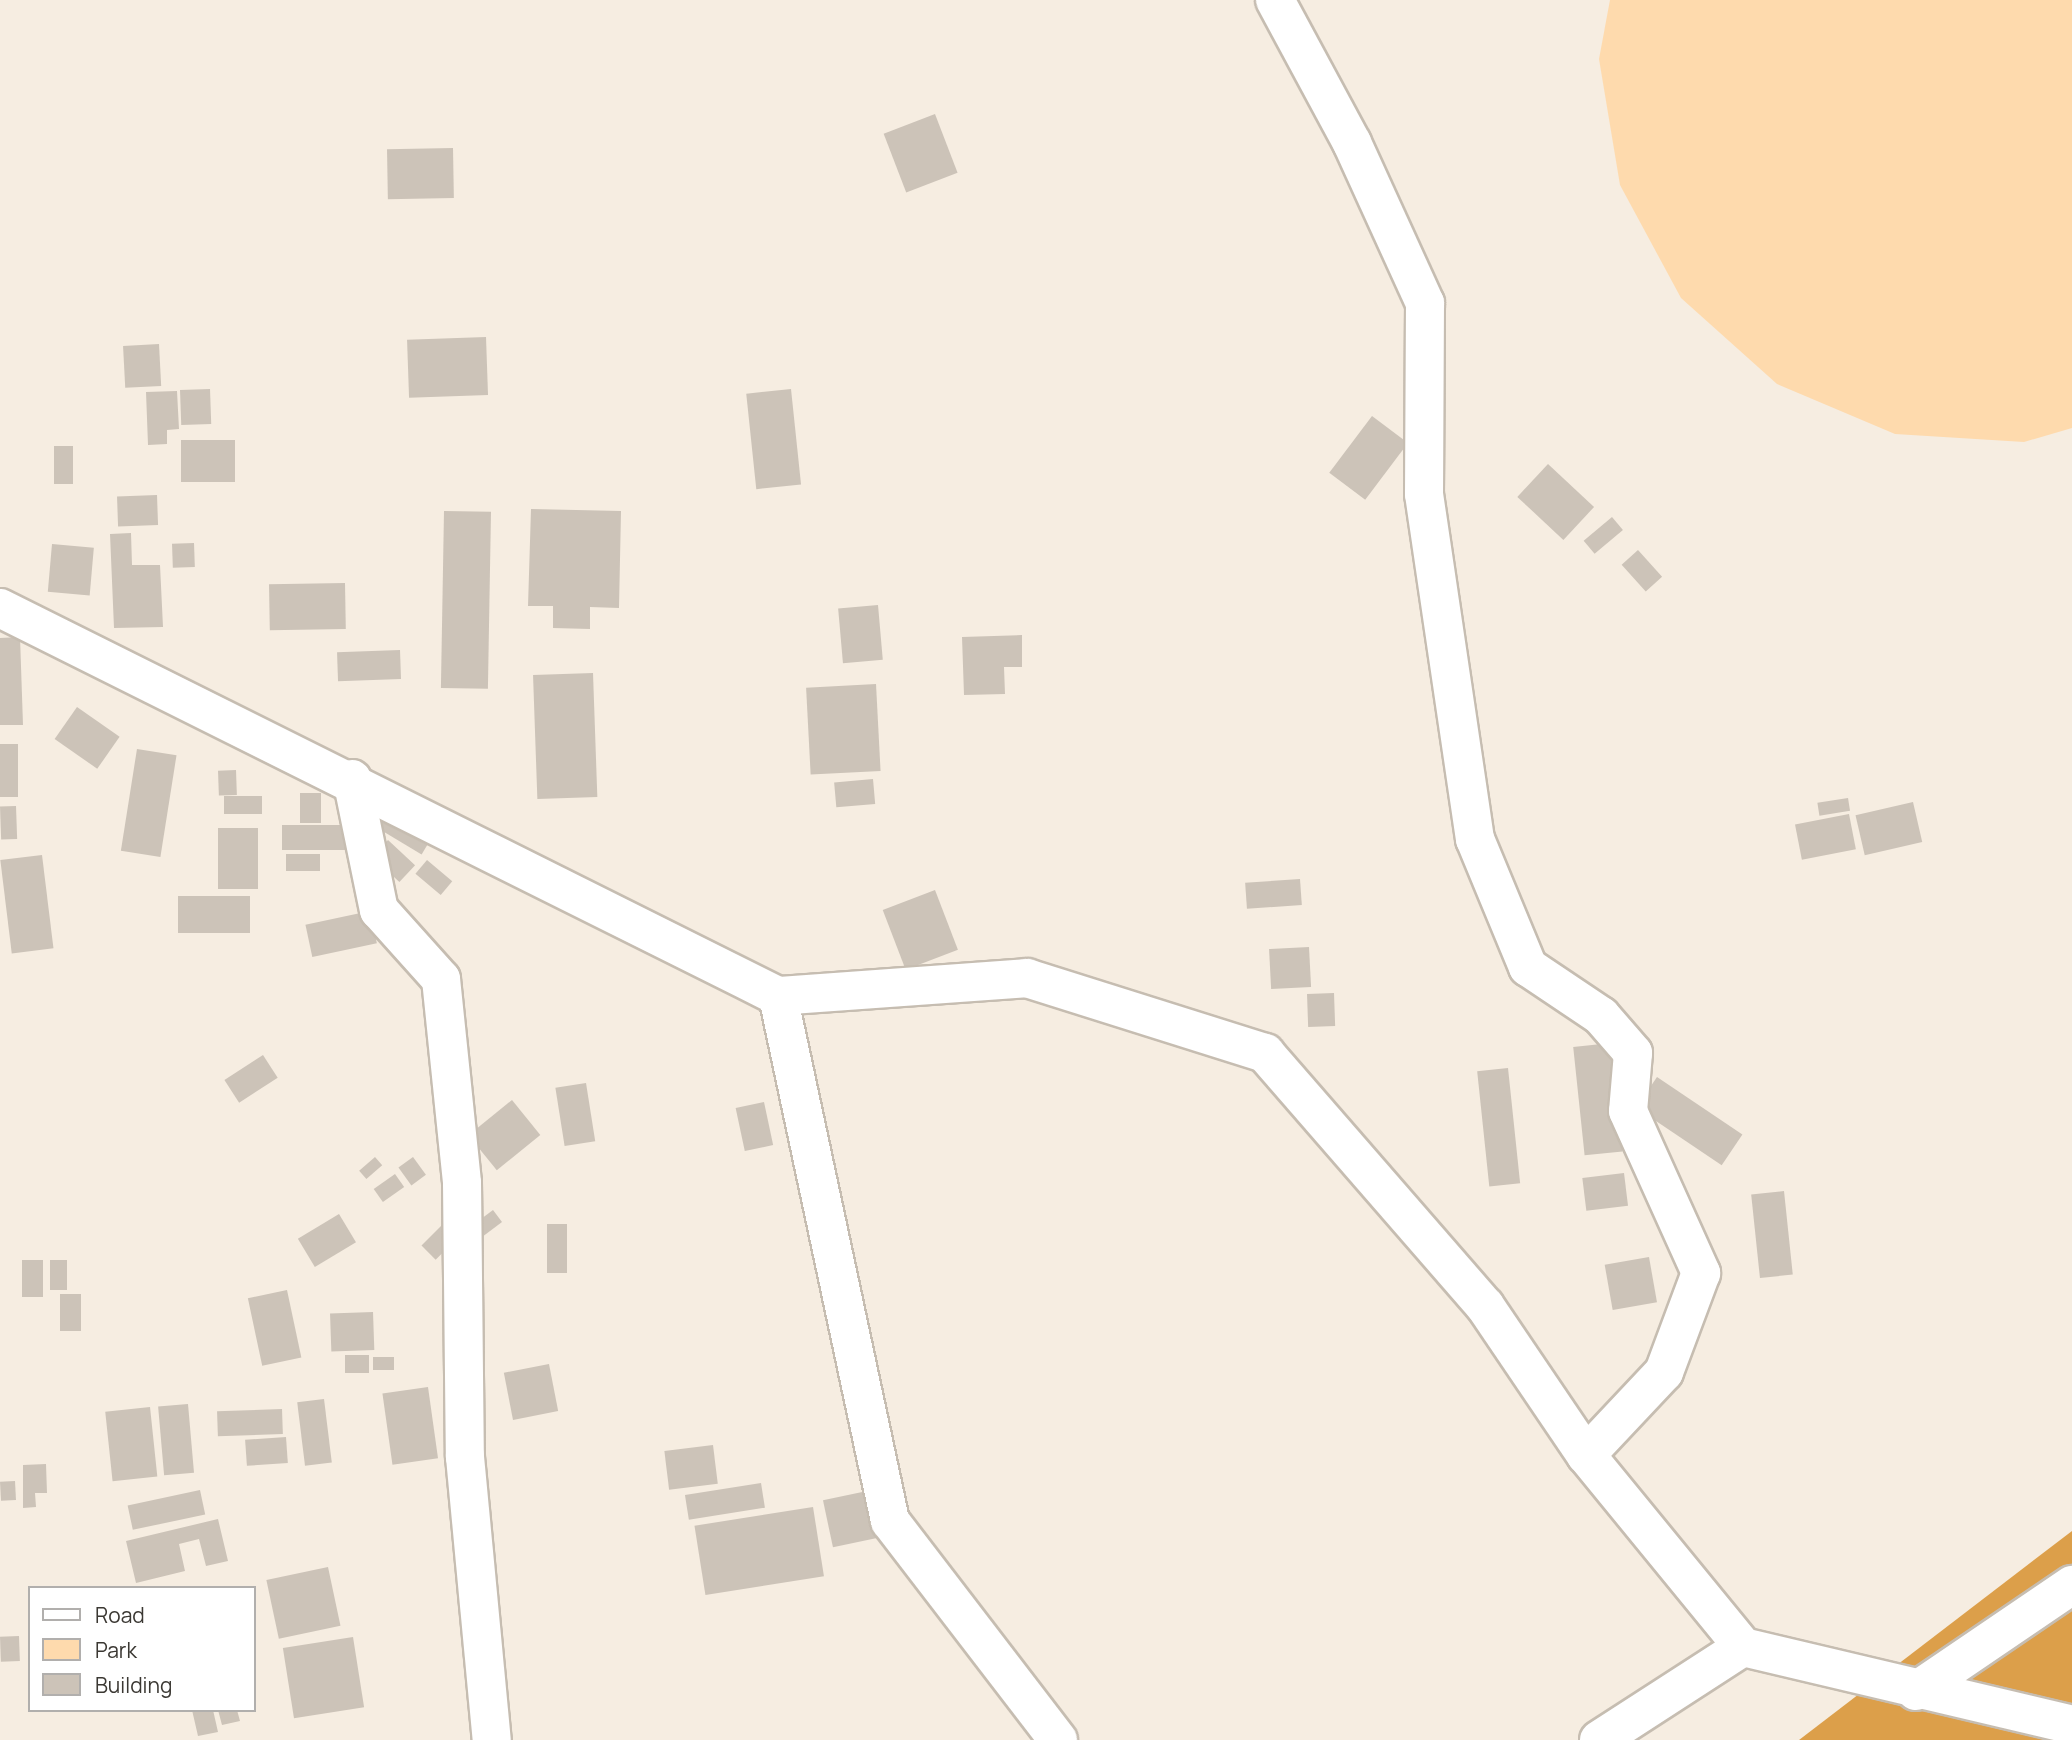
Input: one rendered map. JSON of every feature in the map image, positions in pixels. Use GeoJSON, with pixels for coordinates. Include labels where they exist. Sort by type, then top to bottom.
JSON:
{"type":"FeatureCollection","features":[{"type":"Feature","properties":{"kind":"street"},"geometry":{"type":"LineString","coordinates":[[1275,0],[1352,143],[1425,303],[1424,494],[1475,839],[1528,967],[1601,1016],[1633,1053],[1628,1111],[1702,1273],[1664,1372],[1586,1455]]}},
{"type":"Feature","properties":{"kind":"street"},"geometry":{"type":"LineString","coordinates":[[0,608],[352,779],[778,996],[1027,978],[1265,1053],[1485,1306],[1586,1455],[1743,1647],[1916,1691],[2072,1725]]}},
{"type":"Feature","properties":{"kind":"street"},"geometry":{"type":"LineString","coordinates":[[352,779],[379,910],[440,979],[462,1183],[465,1457],[492,1740]]}},
{"type":"Feature","properties":{"kind":"street"},"geometry":{"type":"LineString","coordinates":[[778,996],[890,1521],[1058,1740]]}},
{"type":"Feature","properties":{"kind":"street"},"geometry":{"type":"LineString","coordinates":[[1916,1691],[2072,1585]]}},
{"type":"Feature","properties":{"kind":"street"},"geometry":{"type":"LineString","coordinates":[[1599,1740],[1743,1647]]}},
{"type":"Feature","properties":{"kind":"green space"},"geometry":{"type":"Polygon","coordinates":[[[1610,0],[2072,0],[2072,428],[2024,442],[1895,434],[1777,384],[1681,298],[1620,185],[1599,59],[1610,0]]]}},
{"type":"Feature","properties":{"kind":"shaded area"},"geometry":{"type":"Polygon","coordinates":[[[2072,1531],[2072,1740],[1799,1740],[2072,1531]]]}},
{"type":"Feature","properties":{"kind":"building"},"geometry":{"type":"Polygon","coordinates":[[[935,114],[958,173],[906,193],[884,134],[935,114]]]}},
{"type":"Feature","properties":{"kind":"building"},"geometry":{"type":"Polygon","coordinates":[[[453,148],[454,198],[388,199],[387,149],[453,148]]]}},
{"type":"Feature","properties":{"kind":"building"},"geometry":{"type":"Polygon","coordinates":[[[486,337],[488,395],[409,398],[407,340],[486,337]]]}},
{"type":"Feature","properties":{"kind":"building"},"geometry":{"type":"Polygon","coordinates":[[[159,344],[161,386],[125,388],[123,346],[159,344]]]}},
{"type":"Feature","properties":{"kind":"building"},"geometry":{"type":"Polygon","coordinates":[[[210,389],[211,424],[181,425],[180,390],[210,389]]]}},
{"type":"Feature","properties":{"kind":"building"},"geometry":{"type":"Polygon","coordinates":[[[791,389],[801,484],[756,489],[746,394],[791,389]]]}},
{"type":"Feature","properties":{"kind":"building"},"geometry":{"type":"Polygon","coordinates":[[[177,391],[179,429],[167,430],[167,444],[148,445],[146,392],[177,391]]]}},
{"type":"Feature","properties":{"kind":"building"},"geometry":{"type":"Polygon","coordinates":[[[1372,416],[1408,443],[1365,500],[1329,473],[1372,416]]]}},
{"type":"Feature","properties":{"kind":"building"},"geometry":{"type":"Polygon","coordinates":[[[181,440],[235,440],[235,482],[181,482],[181,440]]]}},
{"type":"Feature","properties":{"kind":"building"},"geometry":{"type":"Polygon","coordinates":[[[54,446],[73,446],[73,484],[54,484],[54,446]]]}},
{"type":"Feature","properties":{"kind":"building"},"geometry":{"type":"Polygon","coordinates":[[[1548,464],[1594,507],[1563,540],[1517,497],[1548,464]]]}},
{"type":"Feature","properties":{"kind":"building"},"geometry":{"type":"Polygon","coordinates":[[[157,495],[158,525],[118,526],[117,496],[157,495]]]}},
{"type":"Feature","properties":{"kind":"building"},"geometry":{"type":"Polygon","coordinates":[[[531,509],[621,511],[619,608],[590,607],[590,629],[553,628],[553,606],[528,606],[531,509]]]}},
{"type":"Feature","properties":{"kind":"building"},"geometry":{"type":"Polygon","coordinates":[[[444,511],[491,512],[488,689],[441,688],[444,511]]]}},
{"type":"Feature","properties":{"kind":"building"},"geometry":{"type":"Polygon","coordinates":[[[1612,517],[1623,530],[1595,554],[1584,541],[1612,517]]]}},
{"type":"Feature","properties":{"kind":"building"},"geometry":{"type":"Polygon","coordinates":[[[131,533],[132,565],[160,565],[163,627],[114,628],[110,534],[131,533]]]}},
{"type":"Feature","properties":{"kind":"building"},"geometry":{"type":"Polygon","coordinates":[[[194,543],[195,567],[173,568],[172,544],[194,543]]]}},
{"type":"Feature","properties":{"kind":"building"},"geometry":{"type":"Polygon","coordinates":[[[52,544],[94,548],[90,595],[48,592],[52,544]]]}},
{"type":"Feature","properties":{"kind":"building"},"geometry":{"type":"Polygon","coordinates":[[[1638,550],[1662,577],[1646,591],[1622,565],[1638,550]]]}},
{"type":"Feature","properties":{"kind":"building"},"geometry":{"type":"Polygon","coordinates":[[[345,583],[346,629],[270,630],[269,584],[345,583]]]}},
{"type":"Feature","properties":{"kind":"building"},"geometry":{"type":"Polygon","coordinates":[[[878,605],[883,660],[843,663],[838,608],[878,605]]]}},
{"type":"Feature","properties":{"kind":"building"},"geometry":{"type":"Polygon","coordinates":[[[1022,635],[1022,667],[1004,667],[1005,694],[964,695],[962,637],[1022,635]]]}},
{"type":"Feature","properties":{"kind":"building"},"geometry":{"type":"Polygon","coordinates":[[[20,637],[23,725],[0,725],[0,638],[20,637]]]}},
{"type":"Feature","properties":{"kind":"building"},"geometry":{"type":"Polygon","coordinates":[[[400,650],[401,679],[338,681],[337,652],[400,650]]]}},
{"type":"Feature","properties":{"kind":"building"},"geometry":{"type":"Polygon","coordinates":[[[593,673],[597,797],[537,799],[533,675],[593,673]]]}},
{"type":"Feature","properties":{"kind":"building"},"geometry":{"type":"Polygon","coordinates":[[[876,684],[881,771],[811,775],[806,688],[876,684]]]}},
{"type":"Feature","properties":{"kind":"building"},"geometry":{"type":"Polygon","coordinates":[[[77,707],[120,737],[97,769],[55,739],[77,707]]]}},
{"type":"Feature","properties":{"kind":"building"},"geometry":{"type":"Polygon","coordinates":[[[0,744],[18,744],[18,797],[0,797],[0,744]]]}},
{"type":"Feature","properties":{"kind":"building"},"geometry":{"type":"Polygon","coordinates":[[[137,749],[177,755],[160,857],[121,851],[137,749]]]}},
{"type":"Feature","properties":{"kind":"building"},"geometry":{"type":"Polygon","coordinates":[[[236,770],[237,795],[219,796],[218,771],[236,770]]]}},
{"type":"Feature","properties":{"kind":"building"},"geometry":{"type":"Polygon","coordinates":[[[873,779],[875,804],[836,807],[834,782],[873,779]]]}},
{"type":"Feature","properties":{"kind":"building"},"geometry":{"type":"Polygon","coordinates":[[[300,793],[321,793],[321,823],[300,823],[300,793]]]}},
{"type":"Feature","properties":{"kind":"building"},"geometry":{"type":"Polygon","coordinates":[[[224,796],[262,796],[262,814],[224,814],[224,796]]]}},
{"type":"Feature","properties":{"kind":"building"},"geometry":{"type":"Polygon","coordinates":[[[1848,798],[1850,811],[1819,816],[1817,803],[1848,798]]]}},
{"type":"Feature","properties":{"kind":"building"},"geometry":{"type":"Polygon","coordinates":[[[1913,802],[1922,842],[1865,855],[1856,815],[1913,802]]]}},
{"type":"Feature","properties":{"kind":"building"},"geometry":{"type":"Polygon","coordinates":[[[16,806],[17,839],[1,840],[0,807],[16,806]]]}},
{"type":"Feature","properties":{"kind":"building"},"geometry":{"type":"Polygon","coordinates":[[[376,806],[431,839],[422,854],[367,821],[376,806]]]}},
{"type":"Feature","properties":{"kind":"building"},"geometry":{"type":"Polygon","coordinates":[[[1849,814],[1856,849],[1802,860],[1795,824],[1849,814]]]}},
{"type":"Feature","properties":{"kind":"building"},"geometry":{"type":"Polygon","coordinates":[[[282,825],[348,825],[348,850],[282,850],[282,825]]]}},
{"type":"Feature","properties":{"kind":"building"},"geometry":{"type":"Polygon","coordinates":[[[218,828],[258,828],[258,889],[218,889],[218,828]]]}},
{"type":"Feature","properties":{"kind":"building"},"geometry":{"type":"Polygon","coordinates":[[[388,840],[415,865],[399,882],[372,857],[388,840]]]}},
{"type":"Feature","properties":{"kind":"building"},"geometry":{"type":"Polygon","coordinates":[[[286,854],[320,854],[320,871],[286,871],[286,854]]]}},
{"type":"Feature","properties":{"kind":"building"},"geometry":{"type":"Polygon","coordinates":[[[42,855],[53,948],[12,953],[0,860],[42,855]]]}},
{"type":"Feature","properties":{"kind":"building"},"geometry":{"type":"Polygon","coordinates":[[[427,860],[452,881],[441,895],[415,874],[427,860]]]}},
{"type":"Feature","properties":{"kind":"building"},"geometry":{"type":"Polygon","coordinates":[[[1300,879],[1302,905],[1247,909],[1245,883],[1300,879]]]}},
{"type":"Feature","properties":{"kind":"building"},"geometry":{"type":"Polygon","coordinates":[[[935,890],[958,950],[906,970],[883,910],[935,890]]]}},
{"type":"Feature","properties":{"kind":"building"},"geometry":{"type":"Polygon","coordinates":[[[178,896],[250,896],[250,933],[178,933],[178,896]]]}},
{"type":"Feature","properties":{"kind":"building"},"geometry":{"type":"Polygon","coordinates":[[[370,911],[377,943],[312,957],[305,925],[370,911]]]}},
{"type":"Feature","properties":{"kind":"building"},"geometry":{"type":"Polygon","coordinates":[[[1309,947],[1311,987],[1271,989],[1269,949],[1309,947]]]}},
{"type":"Feature","properties":{"kind":"building"},"geometry":{"type":"Polygon","coordinates":[[[1334,993],[1335,1026],[1308,1027],[1307,994],[1334,993]]]}},
{"type":"Feature","properties":{"kind":"building"},"geometry":{"type":"Polygon","coordinates":[[[1611,1043],[1622,1151],[1585,1155],[1573,1047],[1611,1043]]]}},
{"type":"Feature","properties":{"kind":"building"},"geometry":{"type":"Polygon","coordinates":[[[263,1055],[278,1078],[239,1103],[224,1080],[263,1055]]]}},
{"type":"Feature","properties":{"kind":"building"},"geometry":{"type":"Polygon","coordinates":[[[1508,1068],[1520,1183],[1489,1187],[1477,1071],[1508,1068]]]}},
{"type":"Feature","properties":{"kind":"building"},"geometry":{"type":"Polygon","coordinates":[[[1657,1077],[1742,1135],[1722,1165],[1636,1108],[1657,1077]]]}},
{"type":"Feature","properties":{"kind":"building"},"geometry":{"type":"Polygon","coordinates":[[[586,1083],[595,1141],[565,1146],[555,1088],[586,1083]]]}},
{"type":"Feature","properties":{"kind":"building"},"geometry":{"type":"Polygon","coordinates":[[[512,1100],[540,1135],[497,1170],[468,1135],[512,1100]]]}},
{"type":"Feature","properties":{"kind":"building"},"geometry":{"type":"Polygon","coordinates":[[[764,1102],[773,1145],[745,1151],[736,1108],[764,1102]]]}},
{"type":"Feature","properties":{"kind":"building"},"geometry":{"type":"Polygon","coordinates":[[[375,1157],[382,1165],[366,1179],[359,1171],[375,1157]]]}},
{"type":"Feature","properties":{"kind":"building"},"geometry":{"type":"Polygon","coordinates":[[[413,1157],[426,1175],[411,1185],[398,1168],[413,1157]]]}},
{"type":"Feature","properties":{"kind":"building"},"geometry":{"type":"Polygon","coordinates":[[[1624,1173],[1628,1206],[1586,1211],[1582,1178],[1624,1173]]]}},
{"type":"Feature","properties":{"kind":"building"},"geometry":{"type":"Polygon","coordinates":[[[395,1174],[404,1187],[383,1202],[374,1189],[395,1174]]]}},
{"type":"Feature","properties":{"kind":"building"},"geometry":{"type":"Polygon","coordinates":[[[1784,1191],[1793,1275],[1760,1278],[1751,1194],[1784,1191]]]}},
{"type":"Feature","properties":{"kind":"building"},"geometry":{"type":"Polygon","coordinates":[[[493,1210],[502,1222],[478,1240],[469,1228],[493,1210]]]}},
{"type":"Feature","properties":{"kind":"building"},"geometry":{"type":"Polygon","coordinates":[[[339,1214],[356,1242],[315,1267],[298,1239],[339,1214]]]}},
{"type":"Feature","properties":{"kind":"building"},"geometry":{"type":"Polygon","coordinates":[[[547,1224],[567,1224],[567,1273],[547,1273],[547,1224]]]}},
{"type":"Feature","properties":{"kind":"building"},"geometry":{"type":"Polygon","coordinates":[[[442,1225],[456,1239],[436,1260],[421,1246],[442,1225]]]}},
{"type":"Feature","properties":{"kind":"building"},"geometry":{"type":"Polygon","coordinates":[[[1649,1257],[1657,1302],[1613,1310],[1605,1265],[1649,1257]]]}},
{"type":"Feature","properties":{"kind":"building"},"geometry":{"type":"Polygon","coordinates":[[[22,1260],[43,1260],[43,1297],[22,1297],[22,1260]]]}},
{"type":"Feature","properties":{"kind":"building"},"geometry":{"type":"Polygon","coordinates":[[[50,1260],[67,1260],[67,1290],[50,1290],[50,1260]]]}},
{"type":"Feature","properties":{"kind":"building"},"geometry":{"type":"Polygon","coordinates":[[[287,1290],[301,1357],[262,1366],[248,1298],[287,1290]]]}},
{"type":"Feature","properties":{"kind":"building"},"geometry":{"type":"Polygon","coordinates":[[[60,1294],[81,1294],[81,1331],[60,1331],[60,1294]]]}},
{"type":"Feature","properties":{"kind":"building"},"geometry":{"type":"Polygon","coordinates":[[[373,1312],[374,1350],[331,1351],[330,1314],[373,1312]]]}},
{"type":"Feature","properties":{"kind":"building"},"geometry":{"type":"Polygon","coordinates":[[[345,1355],[369,1355],[369,1373],[345,1373],[345,1355]]]}},
{"type":"Feature","properties":{"kind":"building"},"geometry":{"type":"Polygon","coordinates":[[[373,1357],[394,1357],[394,1370],[373,1370],[373,1357]]]}},
{"type":"Feature","properties":{"kind":"building"},"geometry":{"type":"Polygon","coordinates":[[[549,1364],[558,1411],[513,1420],[504,1373],[549,1364]]]}},
{"type":"Feature","properties":{"kind":"building"},"geometry":{"type":"Polygon","coordinates":[[[428,1387],[438,1458],[392,1465],[382,1393],[428,1387]]]}},
{"type":"Feature","properties":{"kind":"building"},"geometry":{"type":"Polygon","coordinates":[[[324,1399],[332,1463],[305,1466],[297,1402],[324,1399]]]}},
{"type":"Feature","properties":{"kind":"building"},"geometry":{"type":"Polygon","coordinates":[[[188,1404],[194,1473],[164,1475],[158,1407],[188,1404]]]}},
{"type":"Feature","properties":{"kind":"building"},"geometry":{"type":"Polygon","coordinates":[[[150,1407],[157,1477],[113,1481],[105,1412],[150,1407]]]}},
{"type":"Feature","properties":{"kind":"building"},"geometry":{"type":"Polygon","coordinates":[[[282,1409],[283,1434],[218,1436],[217,1411],[282,1409]]]}},
{"type":"Feature","properties":{"kind":"building"},"geometry":{"type":"Polygon","coordinates":[[[286,1437],[288,1463],[247,1466],[245,1440],[286,1437]]]}},
{"type":"Feature","properties":{"kind":"building"},"geometry":{"type":"Polygon","coordinates":[[[713,1445],[718,1484],[669,1490],[664,1451],[713,1445]]]}},
{"type":"Feature","properties":{"kind":"building"},"geometry":{"type":"Polygon","coordinates":[[[46,1464],[47,1493],[35,1493],[36,1507],[23,1508],[23,1465],[46,1464]]]}},
{"type":"Feature","properties":{"kind":"building"},"geometry":{"type":"Polygon","coordinates":[[[15,1481],[16,1500],[1,1501],[0,1482],[15,1481]]]}},
{"type":"Feature","properties":{"kind":"building"},"geometry":{"type":"Polygon","coordinates":[[[761,1483],[765,1508],[689,1520],[685,1495],[761,1483]]]}},
{"type":"Feature","properties":{"kind":"building"},"geometry":{"type":"Polygon","coordinates":[[[200,1490],[205,1514],[133,1530],[128,1505],[200,1490]]]}},
{"type":"Feature","properties":{"kind":"building"},"geometry":{"type":"Polygon","coordinates":[[[867,1491],[877,1538],[833,1547],[823,1500],[867,1491]]]}},
{"type":"Feature","properties":{"kind":"building"},"geometry":{"type":"Polygon","coordinates":[[[813,1507],[824,1576],[705,1595],[694,1526],[813,1507]]]}},
{"type":"Feature","properties":{"kind":"building"},"geometry":{"type":"Polygon","coordinates":[[[218,1519],[228,1561],[206,1566],[199,1539],[179,1544],[185,1571],[136,1583],[126,1541],[218,1519]]]}},
{"type":"Feature","properties":{"kind":"building"},"geometry":{"type":"Polygon","coordinates":[[[328,1567],[340,1626],[279,1639],[266,1580],[328,1567]]]}},
{"type":"Feature","properties":{"kind":"building"},"geometry":{"type":"Polygon","coordinates":[[[19,1636],[20,1661],[1,1662],[0,1637],[19,1636]]]}},
{"type":"Feature","properties":{"kind":"building"},"geometry":{"type":"Polygon","coordinates":[[[353,1637],[364,1707],[294,1718],[283,1648],[353,1637]]]}},
{"type":"Feature","properties":{"kind":"building"},"geometry":{"type":"Polygon","coordinates":[[[192,1712],[213,1712],[218,1732],[198,1736],[192,1712]]]}},
{"type":"Feature","properties":{"kind":"building"},"geometry":{"type":"Polygon","coordinates":[[[219,1712],[238,1712],[240,1721],[222,1725],[219,1712]]]}}]}
